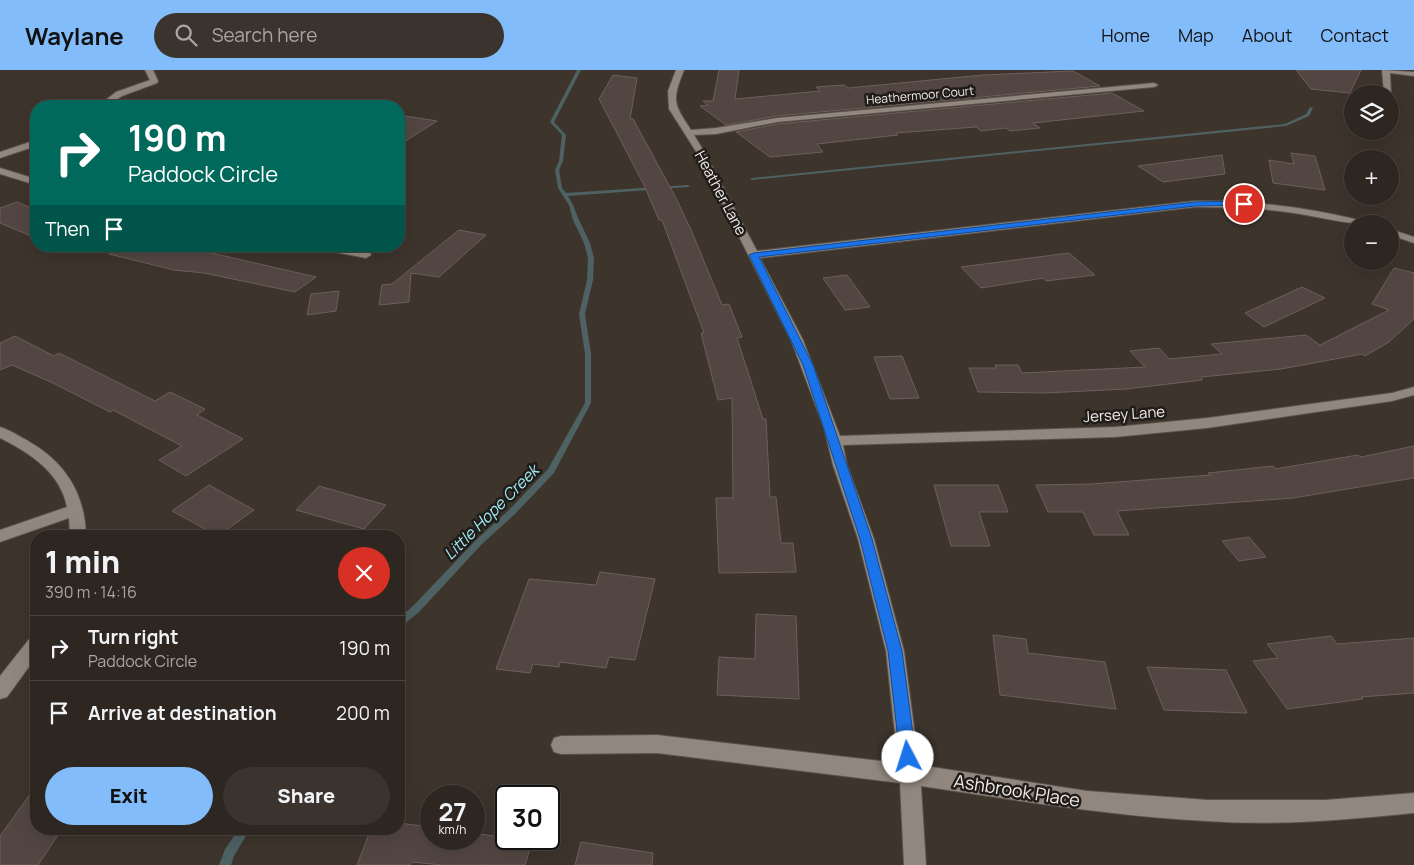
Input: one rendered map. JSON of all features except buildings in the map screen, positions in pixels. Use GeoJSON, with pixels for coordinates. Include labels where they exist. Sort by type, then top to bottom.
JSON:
{"type":"FeatureCollection","features":[{"type":"Feature","properties":{"kind":"street"},"geometry":{"type":"LineString","coordinates":[[110,100],[118,94],[154,81],[149,70]]}},
{"type":"Feature","properties":{"kind":"street","name":"Heather Lane"},"geometry":{"type":"LineString","coordinates":[[680,70],[672,91],[671,100],[674,110],[754,255],[808,365],[866,539],[895,651],[910,774],[915,865]]}},
{"type":"Feature","properties":{"kind":"street"},"geometry":{"type":"LineString","coordinates":[[1387,85],[1387,70],[1414,74]]}},
{"type":"Feature","properties":{"kind":"street","name":"Heathermoor Court"},"geometry":{"type":"LineString","coordinates":[[688,133],[716,131],[777,120],[1154,85]]}},
{"type":"Feature","properties":{"kind":"street"},"geometry":{"type":"LineString","coordinates":[[0,155],[30,145]]}},
{"type":"Feature","properties":{"kind":"street"},"geometry":{"type":"LineString","coordinates":[[0,171],[30,180]]}},
{"type":"Feature","properties":{"kind":"street"},"geometry":{"type":"LineString","coordinates":[[754,255],[1195,204],[1229,203],[1274,206],[1316,212],[1344,219]]}},
{"type":"Feature","properties":{"kind":"street"},"geometry":{"type":"LineString","coordinates":[[1399,235],[1414,240]]}},
{"type":"Feature","properties":{"kind":"street"},"geometry":{"type":"LineString","coordinates":[[350,252],[366,255]]}},
{"type":"Feature","properties":{"kind":"street","name":"Jersey Lane"},"geometry":{"type":"LineString","coordinates":[[834,441],[1115,432],[1207,423],[1392,397],[1414,391]]}},
{"type":"Feature","properties":{"kind":"street"},"geometry":{"type":"LineString","coordinates":[[0,432],[22,442],[48,460],[66,480],[76,510],[78,530]]}},
{"type":"Feature","properties":{"kind":"street"},"geometry":{"type":"LineString","coordinates":[[0,536],[76,510]]}},
{"type":"Feature","properties":{"kind":"street"},"geometry":{"type":"LineString","coordinates":[[0,691],[30,652]]}},
{"type":"Feature","properties":{"kind":"street","name":"Ashbrook Place"},"geometry":{"type":"LineString","coordinates":[[562,745],[657,744],[910,774],[1087,801],[1208,811],[1325,811],[1414,803]]}},
{"type":"Feature","properties":{"kind":"waterway","name":"Little Hope Creek"},"geometry":{"type":"LineString","coordinates":[[405,618],[551,471],[588,403],[588,354],[582,314],[590,280],[591,258],[587,243],[571,205],[560,188],[557,170],[561,161],[564,135],[552,122],[579,70]]}},
{"type":"Feature","properties":{"kind":"waterway"},"geometry":{"type":"LineString","coordinates":[[752,179],[1286,125],[1308,115],[1311,108]]}},
{"type":"Feature","properties":{"kind":"waterway"},"geometry":{"type":"LineString","coordinates":[[565,195],[688,186]]}},
{"type":"Feature","properties":{"kind":"waterway","name":"Little Hope Creek"},"geometry":{"type":"LineString","coordinates":[[225,865],[229,853],[241,835]]}},
{"type":"Feature","properties":{"kind":"route"},"geometry":{"type":"LineString","coordinates":[[908,757],[895,651],[866,539],[840,465],[831,428],[808,365],[798,340],[754,255],[1195,204],[1244,204]]}}]}
